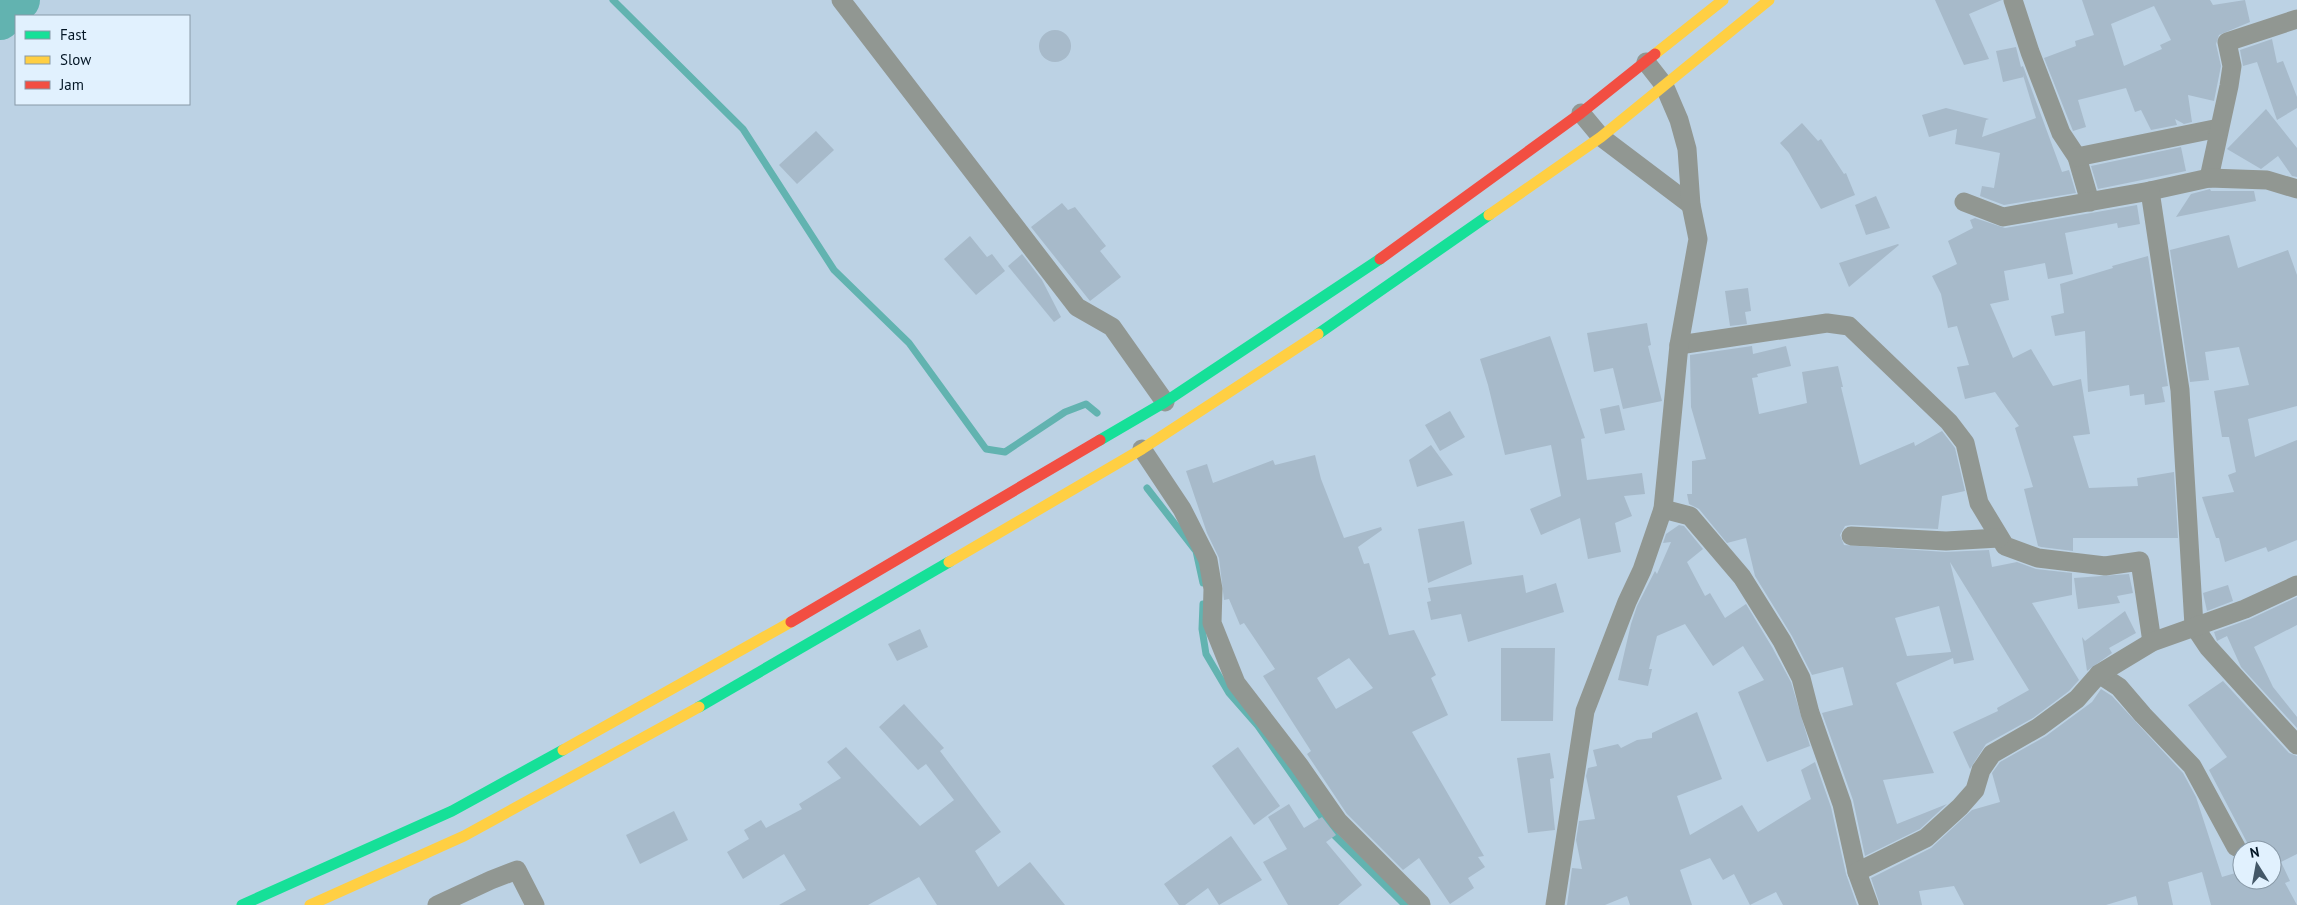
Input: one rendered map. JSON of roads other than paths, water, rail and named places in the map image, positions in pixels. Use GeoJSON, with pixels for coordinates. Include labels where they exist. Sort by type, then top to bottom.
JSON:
{"type":"FeatureCollection","features":[{"type":"Feature","properties":{"kind":"main road"},"geometry":{"type":"LineString","coordinates":[[242,905],[469,802],[649,703],[866,579],[1166,402],[1390,252],[1581,113],[1723,0]]}},
{"type":"Feature","properties":{"kind":"main road"},"geometry":{"type":"LineString","coordinates":[[310,905],[464,836],[593,766],[880,603],[1142,449],[1390,286],[1601,137],[1769,0]]}},
{"type":"Feature","properties":{"kind":"street"},"geometry":{"type":"LineString","coordinates":[[841,0],[1077,307],[1112,327],[1166,402]]}},
{"type":"Feature","properties":{"kind":"street"},"geometry":{"type":"LineString","coordinates":[[2013,0],[2030,52],[2061,133],[2077,157],[2090,202]]}},
{"type":"Feature","properties":{"kind":"street"},"geometry":{"type":"LineString","coordinates":[[2209,178],[2232,66],[2227,42],[2297,19]]}},
{"type":"Feature","properties":{"kind":"street"},"geometry":{"type":"LineString","coordinates":[[1555,905],[1585,711],[1626,602],[1642,570],[1663,509],[1679,345],[1698,239],[1690,206],[1687,149],[1679,120],[1664,85],[1646,62]]}},
{"type":"Feature","properties":{"kind":"street"},"geometry":{"type":"LineString","coordinates":[[1581,113],[1601,137],[1690,206]]}},
{"type":"Feature","properties":{"kind":"street"},"geometry":{"type":"LineString","coordinates":[[2077,157],[2219,128]]}},
{"type":"Feature","properties":{"kind":"street"},"geometry":{"type":"LineString","coordinates":[[1964,202],[2003,217],[2150,191],[2209,178],[2267,180],[2297,189]]}},
{"type":"Feature","properties":{"kind":"street"},"geometry":{"type":"LineString","coordinates":[[2150,191],[2180,390],[2194,626],[2208,647],[2297,745]]}},
{"type":"Feature","properties":{"kind":"street"},"geometry":{"type":"LineString","coordinates":[[1679,345],[1827,324],[1849,326],[1949,422],[1965,443],[1979,503],[1998,538],[2005,546],[2038,558],[2105,566],[2140,561],[2152,642]]}},
{"type":"Feature","properties":{"kind":"street"},"geometry":{"type":"LineString","coordinates":[[1142,449],[1182,509],[1208,560],[1213,589],[1212,622],[1236,683],[1299,765],[1338,821],[1420,905]]}},
{"type":"Feature","properties":{"kind":"street"},"geometry":{"type":"LineString","coordinates":[[1663,509],[1690,516],[1742,577],[1782,640],[1801,678],[1810,713],[1842,804],[1857,872],[1869,905]]}},
{"type":"Feature","properties":{"kind":"street"},"geometry":{"type":"LineString","coordinates":[[1850,536],[1946,541],[1998,538]]}},
{"type":"Feature","properties":{"kind":"street"},"geometry":{"type":"LineString","coordinates":[[1857,872],[1926,838],[1960,807],[1975,790],[1981,770],[1992,754],[2055,716],[2077,698],[2098,674],[2152,642],[2245,610],[2297,585]]}},
{"type":"Feature","properties":{"kind":"street"},"geometry":{"type":"LineString","coordinates":[[2098,674],[2119,687],[2142,715],[2192,766],[2232,840]]}},
{"type":"Feature","properties":{"kind":"street"},"geometry":{"type":"LineString","coordinates":[[438,905],[517,870],[535,905]]}},
{"type":"Feature","properties":{"kind":"waterway"},"geometry":{"type":"LineString","coordinates":[[0,19],[19,0]]}},
{"type":"Feature","properties":{"kind":"waterway"},"geometry":{"type":"LineString","coordinates":[[613,0],[743,129],[834,270],[909,343],[986,449],[1005,452],[1065,412],[1086,404],[1097,413]]}},
{"type":"Feature","properties":{"kind":"waterway"},"geometry":{"type":"LineString","coordinates":[[1147,488],[1196,551],[1203,583]]}},
{"type":"Feature","properties":{"kind":"waterway"},"geometry":{"type":"LineString","coordinates":[[1203,604],[1202,629],[1206,654],[1229,693],[1258,726],[1335,836],[1405,905]]}}]}
